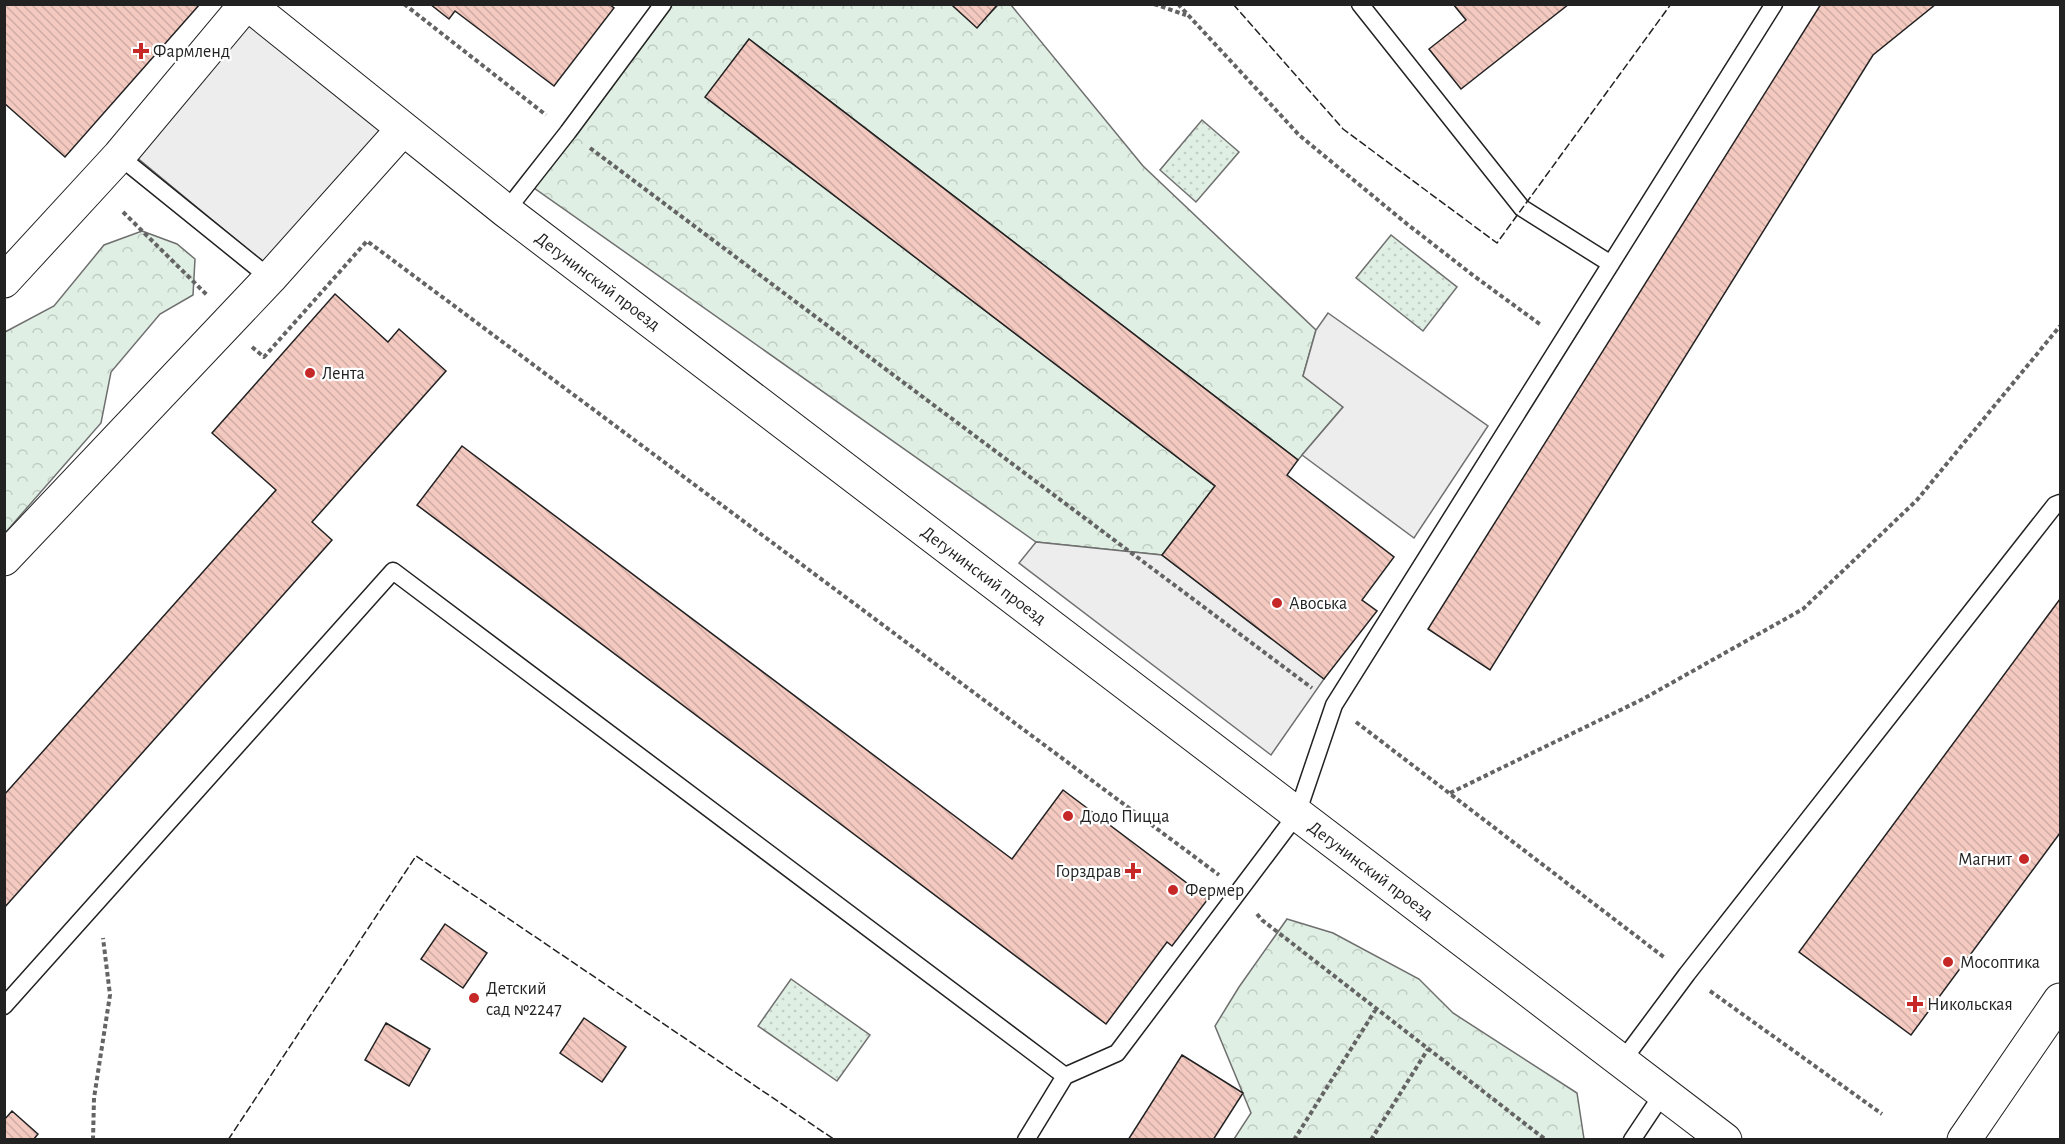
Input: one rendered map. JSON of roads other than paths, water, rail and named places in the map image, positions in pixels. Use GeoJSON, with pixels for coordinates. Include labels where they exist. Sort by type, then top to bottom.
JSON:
{"type":"FeatureCollection","features":[{"type":"Feature","properties":{"kind":"street","name":"Дегунинский проезд"},"geometry":{"type":"LineString","coordinates":[[247,4],[506,211],[1623,1060],[1725,1140]]}},
{"type":"Feature","properties":{"kind":"street"},"geometry":{"type":"LineString","coordinates":[[4,281],[119,156],[247,4]]}},
{"type":"Feature","properties":{"kind":"street"},"geometry":{"type":"LineString","coordinates":[[4,559],[270,278],[403,129]]}},
{"type":"Feature","properties":{"kind":"street"},"geometry":{"type":"LineString","coordinates":[[1964,1140],[2061,1000]]}},
{"type":"Feature","properties":{"kind":"lane"},"geometry":{"type":"LineString","coordinates":[[506,211],[663,4]]}},
{"type":"Feature","properties":{"kind":"lane"},"geometry":{"type":"LineString","coordinates":[[1360,4],[1522,208],[1611,264]]}},
{"type":"Feature","properties":{"kind":"lane"},"geometry":{"type":"LineString","coordinates":[[1026,1140],[1065,1076],[1117,1053],[1297,814],[1334,705],[1774,4]]}},
{"type":"Feature","properties":{"kind":"lane"},"geometry":{"type":"LineString","coordinates":[[119,156],[270,278]]}},
{"type":"Feature","properties":{"kind":"lane"},"geometry":{"type":"LineString","coordinates":[[1623,1060],[1686,974],[2055,505],[2061,503]]}},
{"type":"Feature","properties":{"kind":"lane"},"geometry":{"type":"LineString","coordinates":[[4,1006],[393,571],[1065,1076]]}},
{"type":"Feature","properties":{"kind":"lane"},"geometry":{"type":"LineString","coordinates":[[1632,1140],[1664,1092]]}},
{"type":"Feature","properties":{"kind":"place","name":"Фармленд"},"geometry":{"type":"Point","coordinates":[141,51]}},
{"type":"Feature","properties":{"kind":"place","name":"Лента"},"geometry":{"type":"Point","coordinates":[310,373]}},
{"type":"Feature","properties":{"kind":"place","name":"Авоська"},"geometry":{"type":"Point","coordinates":[1277,603]}},
{"type":"Feature","properties":{"kind":"place","name":"Додо Пицца"},"geometry":{"type":"Point","coordinates":[1068,816]}},
{"type":"Feature","properties":{"kind":"place","name":"Магнит"},"geometry":{"type":"Point","coordinates":[2024,859]}},
{"type":"Feature","properties":{"kind":"place","name":"Горздрав"},"geometry":{"type":"Point","coordinates":[1133,871]}},
{"type":"Feature","properties":{"kind":"place","name":"Фермер"},"geometry":{"type":"Point","coordinates":[1173,890]}},
{"type":"Feature","properties":{"kind":"place","name":"Мосоптика"},"geometry":{"type":"Point","coordinates":[1948,962]}},
{"type":"Feature","properties":{"kind":"place","name":"Детский сад №2247"},"geometry":{"type":"Point","coordinates":[474,998]}},
{"type":"Feature","properties":{"kind":"place","name":"Никольская"},"geometry":{"type":"Point","coordinates":[1915,1004]}}]}
